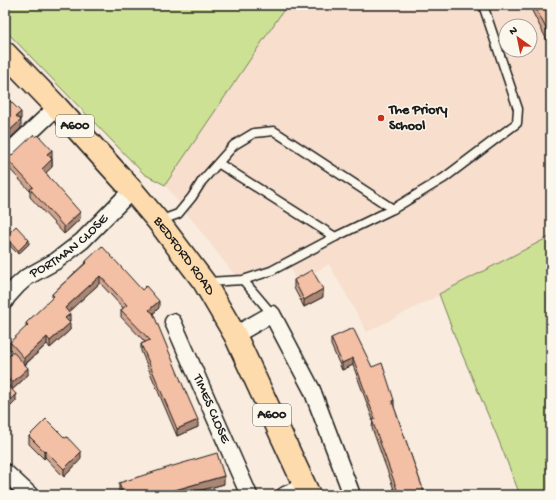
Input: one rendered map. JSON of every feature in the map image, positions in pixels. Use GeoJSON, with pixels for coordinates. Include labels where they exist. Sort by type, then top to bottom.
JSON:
{"type":"FeatureCollection","features":[{"type":"Feature","properties":{"kind":"main road","name":"BEDFORD ROAD"},"geometry":{"type":"LineString","coordinates":[[5,53],[57,107],[132,190],[158,221],[204,282],[235,335],[308,490]]}},
{"type":"Feature","properties":{"kind":"street"},"geometry":{"type":"LineString","coordinates":[[5,156],[57,107]]}},
{"type":"Feature","properties":{"kind":"street","name":"PORTMAN CLOSE"},"geometry":{"type":"LineString","coordinates":[[5,301],[17,286],[27,277],[56,261],[82,241],[132,190]]}},
{"type":"Feature","properties":{"kind":"street"},"geometry":{"type":"LineString","coordinates":[[235,335],[272,314],[312,390],[352,495]]}},
{"type":"Feature","properties":{"kind":"street","name":"TIMES CLOSE"},"geometry":{"type":"LineString","coordinates":[[173,322],[249,495]]}},
{"type":"Feature","properties":{"kind":"street"},"geometry":{"type":"LineString","coordinates":[[5,472],[30,495]]}},
{"type":"Feature","properties":{"kind":"street"},"geometry":{"type":"LineString","coordinates":[[285,495],[308,490]]}},
{"type":"Feature","properties":{"kind":"lane"},"geometry":{"type":"LineString","coordinates":[[204,282],[243,280],[271,271],[335,237],[393,209],[444,178],[517,123],[518,109],[483,5]]}},
{"type":"Feature","properties":{"kind":"lane"},"geometry":{"type":"LineString","coordinates":[[158,221],[178,214],[192,197],[202,181],[234,145],[254,133],[274,131],[393,209]]}},
{"type":"Feature","properties":{"kind":"lane"},"geometry":{"type":"LineString","coordinates":[[218,163],[335,237]]}},
{"type":"Feature","properties":{"kind":"lane"},"geometry":{"type":"LineString","coordinates":[[243,280],[272,314]]}},
{"type":"Feature","properties":{"kind":"shaded area","name":"The Priory School"},"geometry":{"type":"Polygon","coordinates":[[[287,5],[551,5],[551,238],[367,332],[329,264],[296,284],[290,266],[240,282],[165,185],[287,5]]]}},
{"type":"Feature","properties":{"kind":"green space"},"geometry":{"type":"Polygon","coordinates":[[[5,5],[287,5],[165,185],[144,174],[5,30],[5,5]]]}},
{"type":"Feature","properties":{"kind":"green space"},"geometry":{"type":"Polygon","coordinates":[[[551,236],[551,495],[520,495],[457,342],[439,294],[551,236]]]}},
{"type":"Feature","properties":{"kind":"building"},"geometry":{"type":"Polygon","coordinates":[[[534,5],[551,5],[551,38],[534,5]]]}},
{"type":"Feature","properties":{"kind":"building"},"geometry":{"type":"Polygon","coordinates":[[[5,96],[21,112],[16,116],[21,120],[5,135],[5,96]]]}},
{"type":"Feature","properties":{"kind":"building"},"geometry":{"type":"Polygon","coordinates":[[[34,134],[36,137],[38,135],[52,150],[47,154],[52,159],[42,169],[80,212],[64,227],[30,189],[33,187],[6,158],[12,155],[34,134]]]}},
{"type":"Feature","properties":{"kind":"building"},"geometry":{"type":"Polygon","coordinates":[[[16,226],[29,240],[18,251],[5,237],[16,226]]]}},
{"type":"Feature","properties":{"kind":"building"},"geometry":{"type":"Polygon","coordinates":[[[102,246],[142,290],[146,286],[159,301],[149,310],[153,313],[198,420],[177,429],[141,344],[150,340],[121,310],[127,305],[100,276],[65,308],[70,314],[65,318],[70,323],[50,341],[47,337],[24,358],[10,342],[28,325],[26,323],[54,296],[52,294],[102,246]]]}},
{"type":"Feature","properties":{"kind":"building"},"geometry":{"type":"Polygon","coordinates":[[[312,270],[323,289],[304,300],[294,280],[312,270]]]}},
{"type":"Feature","properties":{"kind":"building"},"geometry":{"type":"Polygon","coordinates":[[[353,328],[372,367],[382,363],[394,400],[392,401],[425,495],[399,495],[372,420],[375,419],[353,358],[342,363],[331,338],[353,328]]]}},
{"type":"Feature","properties":{"kind":"building"},"geometry":{"type":"Polygon","coordinates":[[[13,352],[28,368],[12,383],[5,375],[5,360],[13,352]]]}},
{"type":"Feature","properties":{"kind":"building"},"geometry":{"type":"Polygon","coordinates":[[[5,382],[16,394],[5,405],[5,382]]]}},
{"type":"Feature","properties":{"kind":"building"},"geometry":{"type":"Polygon","coordinates":[[[46,419],[65,438],[67,437],[81,452],[64,469],[29,436],[46,419]]]}},
{"type":"Feature","properties":{"kind":"building"},"geometry":{"type":"Polygon","coordinates":[[[217,453],[224,476],[161,494],[162,495],[123,495],[119,483],[217,453]]]}},
{"type":"Feature","properties":{"kind":"place","name":"The Priory School"},"geometry":{"type":"Point","coordinates":[381,118]}}]}
